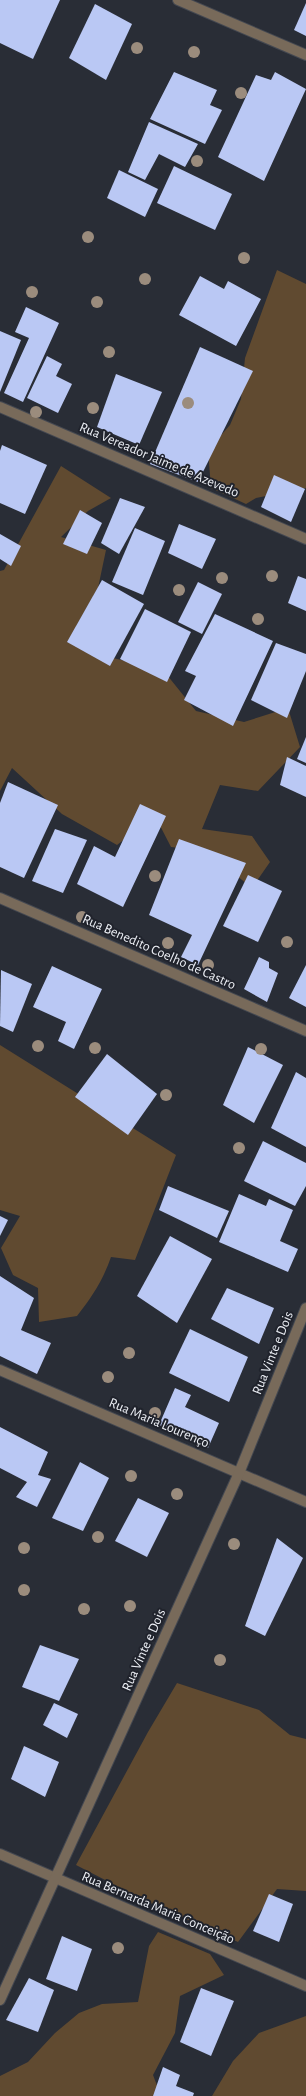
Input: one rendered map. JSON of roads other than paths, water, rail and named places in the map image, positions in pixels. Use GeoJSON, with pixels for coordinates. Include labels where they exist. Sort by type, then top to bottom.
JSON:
{"type":"FeatureCollection","features":[{"type":"Feature","properties":{"kind":"street"},"geometry":{"type":"LineString","coordinates":[[178,0],[306,55]]}},
{"type":"Feature","properties":{"kind":"street","name":"Rua Vereador Jaime de Azevedo"},"geometry":{"type":"LineString","coordinates":[[0,407],[306,539]]}},
{"type":"Feature","properties":{"kind":"street","name":"Rua Benedito Coelho de Castro"},"geometry":{"type":"LineString","coordinates":[[0,898],[306,1031]]}},
{"type":"Feature","properties":{"kind":"street","name":"Rua Vinte e Dois"},"geometry":{"type":"LineString","coordinates":[[0,2000],[239,1473],[306,1308]]}},
{"type":"Feature","properties":{"kind":"street","name":"Rua Maria Lourenço"},"geometry":{"type":"LineString","coordinates":[[0,1370],[306,1502]]}},
{"type":"Feature","properties":{"kind":"street","name":"Rua Bernarda Maria Conceição"},"geometry":{"type":"LineString","coordinates":[[0,1854],[306,1986]]}}]}
